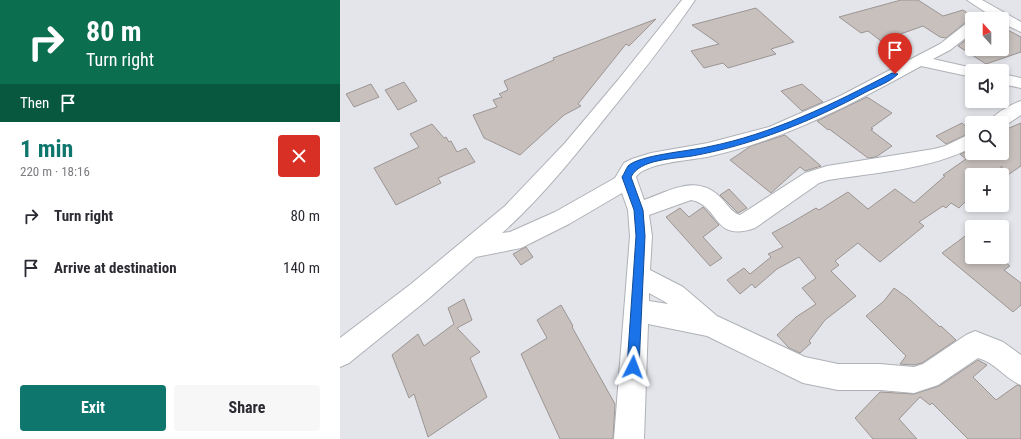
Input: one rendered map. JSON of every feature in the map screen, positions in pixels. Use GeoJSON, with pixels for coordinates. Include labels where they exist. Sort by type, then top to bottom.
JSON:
{"type":"FeatureCollection","features":[{"type":"Feature","properties":{"kind":"street"},"geometry":{"type":"LineString","coordinates":[[340,354],[471,248],[512,212],[571,148],[624,84],[689,0]]}},
{"type":"Feature","properties":{"kind":"street"},"geometry":{"type":"LineString","coordinates":[[973,0],[983,12]]}},
{"type":"Feature","properties":{"kind":"street"},"geometry":{"type":"LineString","coordinates":[[1009,24],[1021,28]]}},
{"type":"Feature","properties":{"kind":"street"},"geometry":{"type":"LineString","coordinates":[[471,248],[513,240],[562,218],[622,184],[631,168],[651,160],[708,150],[774,132],[846,100],[946,47],[965,32]]}},
{"type":"Feature","properties":{"kind":"street"},"geometry":{"type":"LineString","coordinates":[[919,61],[965,71]]}},
{"type":"Feature","properties":{"kind":"street"},"geometry":{"type":"LineString","coordinates":[[1009,80],[1021,83]]}},
{"type":"Feature","properties":{"kind":"street"},"geometry":{"type":"LineString","coordinates":[[1008,116],[1021,108]]}},
{"type":"Feature","properties":{"kind":"street"},"geometry":{"type":"LineString","coordinates":[[638,210],[690,192],[699,192],[709,198],[732,222],[739,224],[748,222],[812,178],[827,173],[934,156],[951,151],[965,143]]}},
{"type":"Feature","properties":{"kind":"street"},"geometry":{"type":"LineString","coordinates":[[626,177],[638,210],[641,236],[629,439]]}},
{"type":"Feature","properties":{"kind":"street"},"geometry":{"type":"LineString","coordinates":[[638,274],[675,295],[710,326]]}},
{"type":"Feature","properties":{"kind":"street"},"geometry":{"type":"LineString","coordinates":[[636,310],[691,320],[710,326],[803,370],[838,377],[880,377],[914,380],[929,376],[975,344],[993,350],[1021,372]]}},
{"type":"Feature","properties":{"kind":"building"},"geometry":{"type":"Polygon","coordinates":[[[901,0],[918,0],[943,16],[963,10],[966,12],[965,23],[946,38],[940,37],[923,26],[881,41],[868,31],[861,33],[839,17],[901,0]]]}},
{"type":"Feature","properties":{"kind":"building"},"geometry":{"type":"Polygon","coordinates":[[[756,8],[794,42],[771,49],[776,54],[728,68],[723,63],[704,68],[691,51],[719,44],[692,25],[756,8]]]}},
{"type":"Feature","properties":{"kind":"building"},"geometry":{"type":"Polygon","coordinates":[[[656,19],[629,46],[626,44],[578,104],[581,106],[564,115],[520,155],[484,138],[473,115],[497,107],[493,100],[502,97],[499,94],[508,90],[504,81],[554,60],[553,58],[656,19]]]}},
{"type":"Feature","properties":{"kind":"building"},"geometry":{"type":"Polygon","coordinates":[[[1009,31],[1021,37],[1021,52],[986,64],[974,56],[1009,56],[1009,31]]]}},
{"type":"Feature","properties":{"kind":"building"},"geometry":{"type":"Polygon","coordinates":[[[965,40],[965,50],[958,46],[965,40]]]}},
{"type":"Feature","properties":{"kind":"building"},"geometry":{"type":"Polygon","coordinates":[[[404,82],[417,101],[398,110],[385,90],[404,82]]]}},
{"type":"Feature","properties":{"kind":"building"},"geometry":{"type":"Polygon","coordinates":[[[371,84],[379,97],[354,107],[346,94],[371,84]]]}},
{"type":"Feature","properties":{"kind":"building"},"geometry":{"type":"Polygon","coordinates":[[[802,84],[823,102],[802,111],[781,91],[802,84]]]}},
{"type":"Feature","properties":{"kind":"building"},"geometry":{"type":"Polygon","coordinates":[[[867,97],[892,113],[871,128],[873,129],[871,130],[892,146],[876,157],[868,158],[817,121],[867,97]]]}},
{"type":"Feature","properties":{"kind":"building"},"geometry":{"type":"Polygon","coordinates":[[[962,123],[965,126],[965,135],[946,144],[936,136],[962,123]]]}},
{"type":"Feature","properties":{"kind":"building"},"geometry":{"type":"Polygon","coordinates":[[[1021,123],[1021,166],[1009,174],[1009,168],[1002,168],[1002,166],[1000,168],[965,168],[965,202],[959,208],[951,203],[946,208],[943,206],[919,222],[924,226],[880,262],[858,243],[835,261],[839,265],[831,271],[856,296],[825,320],[809,341],[811,343],[800,353],[789,348],[777,335],[796,317],[816,304],[802,288],[816,278],[799,257],[777,269],[755,288],[752,284],[740,294],[727,280],[744,268],[750,274],[771,257],[768,254],[783,247],[772,233],[816,208],[819,210],[848,192],[868,209],[895,189],[914,203],[945,176],[943,175],[965,160],[1009,160],[1009,128],[1021,123]]]}},
{"type":"Feature","properties":{"kind":"building"},"geometry":{"type":"Polygon","coordinates":[[[432,124],[444,138],[446,137],[449,142],[451,141],[457,152],[466,148],[475,162],[438,178],[441,183],[396,205],[374,168],[419,147],[410,134],[432,124]]]}},
{"type":"Feature","properties":{"kind":"building"},"geometry":{"type":"Polygon","coordinates":[[[785,135],[821,166],[805,171],[800,167],[771,193],[730,160],[751,146],[785,135]]]}},
{"type":"Feature","properties":{"kind":"building"},"geometry":{"type":"Polygon","coordinates":[[[965,152],[965,158],[960,154],[965,152]]]}},
{"type":"Feature","properties":{"kind":"building"},"geometry":{"type":"Polygon","coordinates":[[[729,189],[747,208],[738,213],[720,195],[729,189]]]}},
{"type":"Feature","properties":{"kind":"building"},"geometry":{"type":"Polygon","coordinates":[[[703,207],[719,225],[703,237],[722,258],[710,266],[666,217],[680,208],[689,217],[703,207]]]}},
{"type":"Feature","properties":{"kind":"building"},"geometry":{"type":"Polygon","coordinates":[[[965,236],[965,264],[1008,264],[1010,266],[1004,270],[1021,283],[1021,305],[1013,312],[942,253],[965,236]]]}},
{"type":"Feature","properties":{"kind":"building"},"geometry":{"type":"Polygon","coordinates":[[[526,247],[533,257],[521,265],[513,254],[526,247]]]}},
{"type":"Feature","properties":{"kind":"building"},"geometry":{"type":"Polygon","coordinates":[[[894,288],[908,298],[956,340],[922,363],[914,365],[900,364],[906,356],[866,316],[884,301],[894,288]]]}},
{"type":"Feature","properties":{"kind":"building"},"geometry":{"type":"Polygon","coordinates":[[[464,299],[472,320],[457,328],[480,352],[470,358],[487,397],[428,437],[414,394],[409,398],[392,355],[418,334],[424,346],[454,324],[448,308],[464,299]]]}},
{"type":"Feature","properties":{"kind":"building"},"geometry":{"type":"Polygon","coordinates":[[[561,305],[615,404],[613,439],[560,439],[521,354],[547,338],[537,320],[561,305]]]}},
{"type":"Feature","properties":{"kind":"building"},"geometry":{"type":"Polygon","coordinates":[[[978,360],[987,365],[973,377],[996,400],[1017,385],[1021,386],[1021,439],[968,439],[932,403],[930,405],[920,397],[899,419],[917,439],[873,439],[855,418],[880,392],[914,394],[939,386],[978,360]]]}},
{"type":"Feature","properties":{"kind":"route"},"geometry":{"type":"LineString","coordinates":[[633,367],[641,236],[638,210],[626,177],[631,168],[651,160],[708,150],[774,132],[846,100],[895,74]]}}]}
